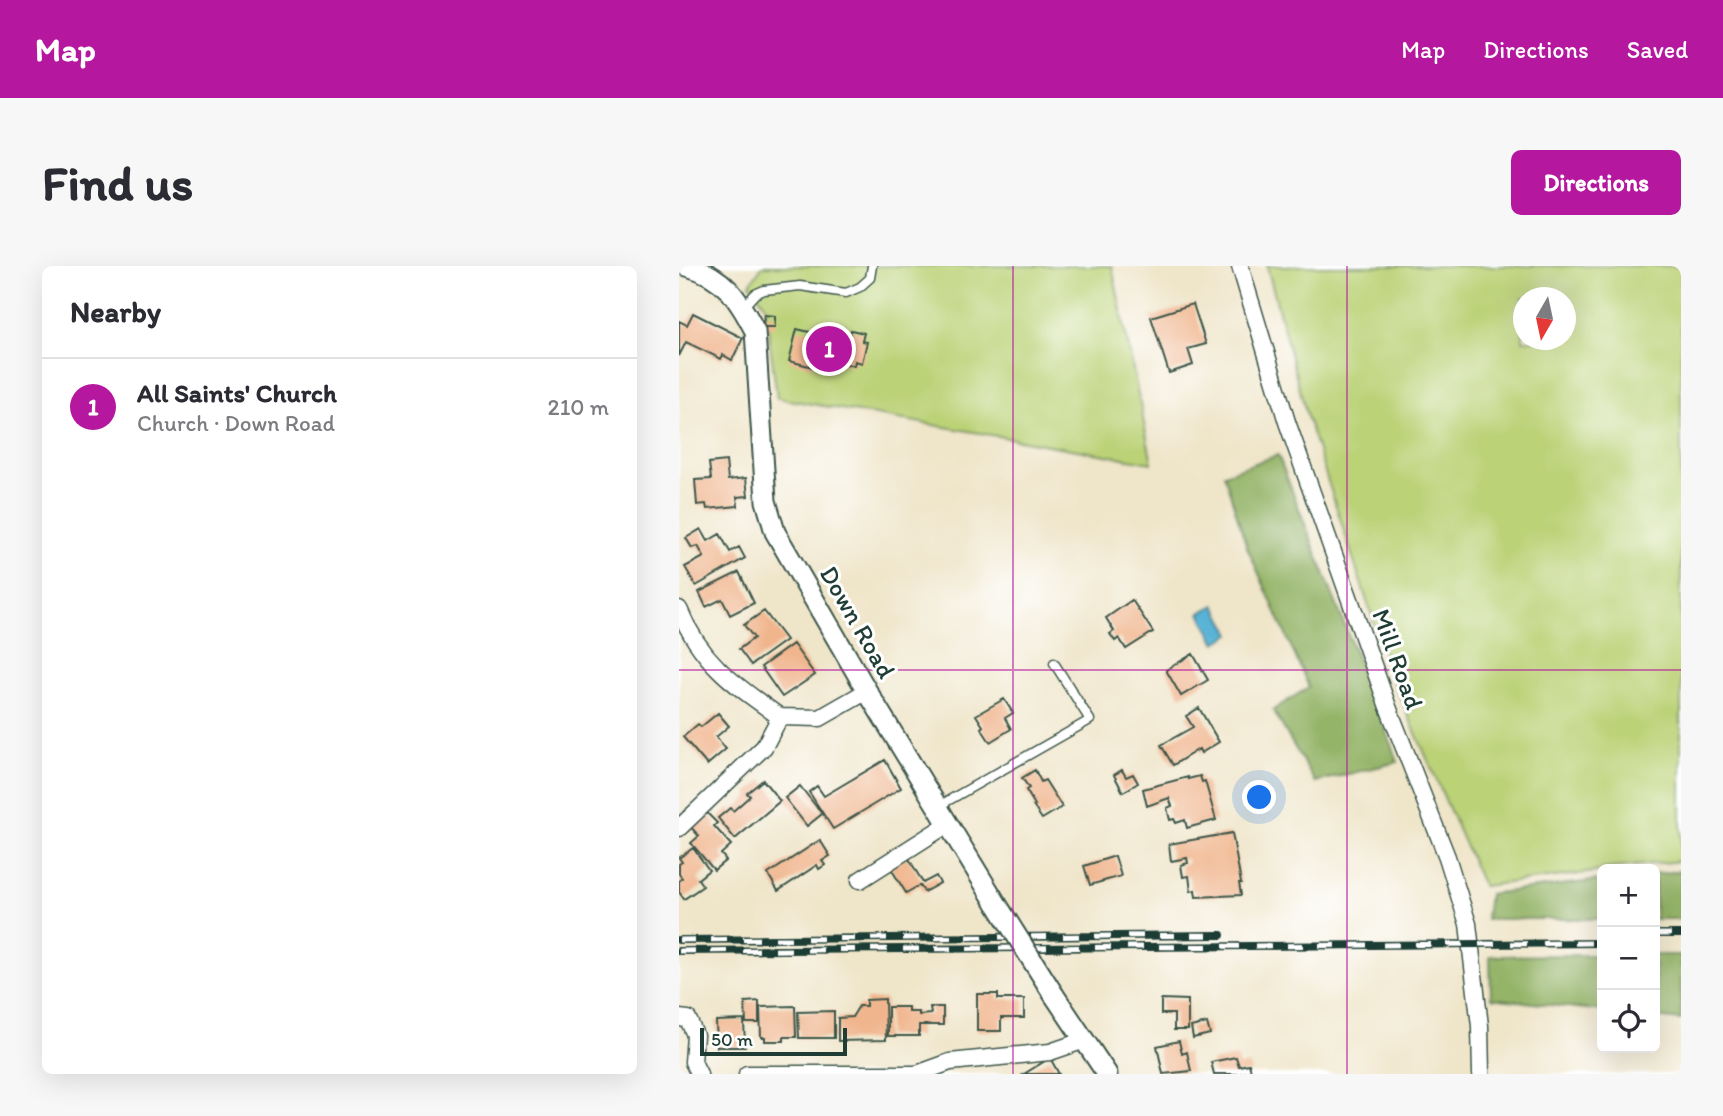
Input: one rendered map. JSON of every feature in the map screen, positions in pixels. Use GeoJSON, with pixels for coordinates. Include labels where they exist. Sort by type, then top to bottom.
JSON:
{"type":"FeatureCollection","features":[{"type":"Feature","properties":{"kind":"street","name":"Down Road"},"geometry":{"type":"LineString","coordinates":[[687,266],[706,271],[729,289],[743,307],[755,331],[766,501],[775,532],[937,807],[1054,995],[1107,1074]]}},
{"type":"Feature","properties":{"kind":"street","name":"Mill Road"},"geometry":{"type":"LineString","coordinates":[[1240,266],[1287,422],[1388,707],[1447,857],[1468,924],[1480,1026],[1481,1074]]}},
{"type":"Feature","properties":{"kind":"street"},"geometry":{"type":"LineString","coordinates":[[679,609],[688,631],[723,676],[780,717],[820,718],[867,691]]}},
{"type":"Feature","properties":{"kind":"street"},"geometry":{"type":"LineString","coordinates":[[679,828],[764,747],[780,717]]}},
{"type":"Feature","properties":{"kind":"street"},"geometry":{"type":"LineString","coordinates":[[860,880],[948,824]]}},
{"type":"Feature","properties":{"kind":"street"},"geometry":{"type":"LineString","coordinates":[[679,1018],[688,1019],[695,1035],[693,1062],[699,1074]]}},
{"type":"Feature","properties":{"kind":"street"},"geometry":{"type":"LineString","coordinates":[[747,1074],[917,1074],[950,1062],[1050,1052],[1085,1040]]}},
{"type":"Feature","properties":{"kind":"lane"},"geometry":{"type":"LineString","coordinates":[[743,307],[755,294],[764,290],[800,286],[846,293],[860,287],[870,278],[872,266]]}},
{"type":"Feature","properties":{"kind":"lane"},"geometry":{"type":"LineString","coordinates":[[937,807],[1090,720],[1054,663]]}},
{"type":"Feature","properties":{"kind":"green space"},"geometry":{"type":"Polygon","coordinates":[[[762,266],[1112,266],[1152,463],[777,398],[765,305],[750,284],[762,266]]]}},
{"type":"Feature","properties":{"kind":"green space"},"geometry":{"type":"Polygon","coordinates":[[[1267,266],[1681,266],[1681,861],[1597,864],[1597,872],[1483,886],[1393,681],[1307,417],[1267,266]]]}},
{"type":"Feature","properties":{"kind":"green space"},"geometry":{"type":"Polygon","coordinates":[[[1278,455],[1398,762],[1315,782],[1273,710],[1309,687],[1247,547],[1224,474],[1278,455]]]}},
{"type":"Feature","properties":{"kind":"green space"},"geometry":{"type":"Polygon","coordinates":[[[1681,871],[1681,919],[1660,919],[1660,873],[1681,871]]]}},
{"type":"Feature","properties":{"kind":"green space"},"geometry":{"type":"Polygon","coordinates":[[[1597,881],[1597,919],[1486,919],[1489,894],[1597,881]]]}},
{"type":"Feature","properties":{"kind":"green space"},"geometry":{"type":"Polygon","coordinates":[[[1597,955],[1597,1010],[1491,998],[1490,956],[1597,955]]]}},
{"type":"Feature","properties":{"kind":"green space"},"geometry":{"type":"Polygon","coordinates":[[[1660,955],[1681,955],[1681,1020],[1660,1018],[1660,955]]]}},
{"type":"Feature","properties":{"kind":"water"},"geometry":{"type":"Polygon","coordinates":[[[1215,605],[1231,634],[1216,643],[1200,613],[1215,605]]]}},
{"type":"Feature","properties":{"kind":"building"},"geometry":{"type":"Polygon","coordinates":[[[1193,304],[1206,344],[1188,349],[1193,365],[1169,373],[1151,317],[1193,304]]]}},
{"type":"Feature","properties":{"kind":"building"},"geometry":{"type":"Polygon","coordinates":[[[693,313],[743,338],[732,360],[723,355],[721,359],[686,342],[679,356],[679,321],[687,325],[693,313]]]}},
{"type":"Feature","properties":{"kind":"building"},"geometry":{"type":"Polygon","coordinates":[[[764,315],[775,316],[775,327],[763,327],[764,315]]]}},
{"type":"Feature","properties":{"kind":"building"},"geometry":{"type":"Polygon","coordinates":[[[797,329],[849,338],[851,330],[864,333],[862,341],[867,342],[862,363],[855,361],[854,366],[815,356],[813,367],[789,361],[797,329]]]}},
{"type":"Feature","properties":{"kind":"building"},"geometry":{"type":"Polygon","coordinates":[[[726,461],[728,480],[746,478],[748,496],[737,497],[738,506],[707,509],[706,504],[697,505],[695,480],[711,479],[709,463],[726,461]]]}},
{"type":"Feature","properties":{"kind":"building"},"geometry":{"type":"Polygon","coordinates":[[[701,529],[708,541],[720,534],[730,552],[739,547],[745,558],[696,586],[685,567],[704,557],[698,546],[692,548],[686,538],[701,529]]]}},
{"type":"Feature","properties":{"kind":"building"},"geometry":{"type":"Polygon","coordinates":[[[739,572],[754,603],[730,615],[722,599],[706,607],[699,592],[739,572]]]}},
{"type":"Feature","properties":{"kind":"building"},"geometry":{"type":"Polygon","coordinates":[[[1132,600],[1153,632],[1126,649],[1119,638],[1115,641],[1110,634],[1114,631],[1106,618],[1132,600]]]}},
{"type":"Feature","properties":{"kind":"building"},"geometry":{"type":"Polygon","coordinates":[[[764,611],[786,640],[751,665],[739,649],[754,638],[744,625],[764,611]]]}},
{"type":"Feature","properties":{"kind":"building"},"geometry":{"type":"Polygon","coordinates":[[[793,644],[815,675],[782,697],[761,667],[793,644]]]}},
{"type":"Feature","properties":{"kind":"building"},"geometry":{"type":"Polygon","coordinates":[[[1193,654],[1208,680],[1181,696],[1166,670],[1193,654]]]}},
{"type":"Feature","properties":{"kind":"building"},"geometry":{"type":"Polygon","coordinates":[[[1004,699],[1013,713],[1005,718],[1011,729],[990,742],[976,715],[1004,699]]]}},
{"type":"Feature","properties":{"kind":"building"},"geometry":{"type":"Polygon","coordinates":[[[1199,708],[1219,742],[1201,753],[1199,749],[1173,765],[1161,745],[1193,727],[1186,716],[1199,708]]]}},
{"type":"Feature","properties":{"kind":"building"},"geometry":{"type":"Polygon","coordinates":[[[718,713],[729,726],[716,737],[726,749],[707,765],[683,737],[698,724],[701,727],[718,713]]]}},
{"type":"Feature","properties":{"kind":"building"},"geometry":{"type":"Polygon","coordinates":[[[885,760],[901,788],[833,829],[809,792],[817,786],[824,796],[885,760]]]}},
{"type":"Feature","properties":{"kind":"building"},"geometry":{"type":"Polygon","coordinates":[[[1035,770],[1041,782],[1045,780],[1062,807],[1042,819],[1033,806],[1035,805],[1026,790],[1029,788],[1022,778],[1035,770]]]}},
{"type":"Feature","properties":{"kind":"building"},"geometry":{"type":"Polygon","coordinates":[[[1122,770],[1126,777],[1133,774],[1138,783],[1123,792],[1114,775],[1122,770]]]}},
{"type":"Feature","properties":{"kind":"building"},"geometry":{"type":"Polygon","coordinates":[[[1200,776],[1202,782],[1205,781],[1216,820],[1187,828],[1185,820],[1176,823],[1174,819],[1170,820],[1167,808],[1172,806],[1169,798],[1147,806],[1143,789],[1200,776]]]}},
{"type":"Feature","properties":{"kind":"building"},"geometry":{"type":"Polygon","coordinates":[[[763,780],[780,801],[735,839],[718,818],[730,808],[733,811],[750,796],[747,793],[763,780]]]}},
{"type":"Feature","properties":{"kind":"building"},"geometry":{"type":"Polygon","coordinates":[[[800,786],[822,814],[807,826],[785,798],[800,786]]]}},
{"type":"Feature","properties":{"kind":"building"},"geometry":{"type":"Polygon","coordinates":[[[704,810],[717,823],[714,826],[731,845],[721,854],[726,860],[714,870],[691,843],[699,836],[688,824],[704,810]]]}},
{"type":"Feature","properties":{"kind":"building"},"geometry":{"type":"Polygon","coordinates":[[[1232,833],[1241,895],[1196,897],[1195,890],[1191,891],[1189,876],[1183,877],[1181,865],[1188,863],[1187,858],[1171,861],[1169,844],[1232,833]]]}},
{"type":"Feature","properties":{"kind":"building"},"geometry":{"type":"Polygon","coordinates":[[[820,840],[830,856],[822,861],[825,865],[819,869],[817,865],[778,891],[768,874],[820,840]]]}},
{"type":"Feature","properties":{"kind":"building"},"geometry":{"type":"Polygon","coordinates":[[[693,848],[709,870],[698,879],[703,886],[684,899],[679,892],[679,881],[682,878],[679,864],[682,862],[679,858],[693,848]]]}},
{"type":"Feature","properties":{"kind":"building"},"geometry":{"type":"Polygon","coordinates":[[[1115,856],[1121,876],[1090,885],[1084,866],[1115,856]]]}},
{"type":"Feature","properties":{"kind":"building"},"geometry":{"type":"Polygon","coordinates":[[[908,857],[923,883],[936,876],[940,883],[924,892],[920,885],[906,893],[890,867],[908,857]]]}},
{"type":"Feature","properties":{"kind":"building"},"geometry":{"type":"Polygon","coordinates":[[[977,994],[998,994],[998,999],[1024,999],[1024,1018],[1001,1018],[1001,1031],[977,1031],[977,994]]]}},
{"type":"Feature","properties":{"kind":"building"},"geometry":{"type":"Polygon","coordinates":[[[885,999],[886,1040],[838,1041],[838,1018],[852,1017],[859,1006],[866,1006],[866,1000],[885,999]]]}},
{"type":"Feature","properties":{"kind":"building"},"geometry":{"type":"Polygon","coordinates":[[[1161,999],[1188,1000],[1188,1030],[1174,1030],[1174,1014],[1161,1014],[1161,999]]]}},
{"type":"Feature","properties":{"kind":"building"},"geometry":{"type":"Polygon","coordinates":[[[759,1001],[759,1023],[746,1023],[745,1002],[759,1001]]]}},
{"type":"Feature","properties":{"kind":"building"},"geometry":{"type":"Polygon","coordinates":[[[795,1006],[796,1037],[784,1037],[784,1041],[765,1041],[765,1037],[761,1037],[760,1007],[795,1006]]]}},
{"type":"Feature","properties":{"kind":"building"},"geometry":{"type":"Polygon","coordinates":[[[888,1007],[908,1007],[908,1012],[919,1012],[919,1015],[931,1014],[930,1007],[943,1007],[943,1025],[919,1025],[919,1036],[888,1036],[888,1007]]]}},
{"type":"Feature","properties":{"kind":"building"},"geometry":{"type":"Polygon","coordinates":[[[834,1011],[834,1038],[799,1038],[798,1012],[834,1011]]]}},
{"type":"Feature","properties":{"kind":"building"},"geometry":{"type":"Polygon","coordinates":[[[744,1020],[745,1047],[717,1047],[716,1021],[744,1020]]]}},
{"type":"Feature","properties":{"kind":"building"},"geometry":{"type":"Polygon","coordinates":[[[1207,1023],[1210,1034],[1193,1038],[1191,1027],[1207,1023]]]}},
{"type":"Feature","properties":{"kind":"building"},"geometry":{"type":"Polygon","coordinates":[[[1179,1041],[1182,1054],[1187,1052],[1191,1071],[1163,1074],[1157,1046],[1179,1041]]]}},
{"type":"Feature","properties":{"kind":"building"},"geometry":{"type":"Polygon","coordinates":[[[1236,1057],[1239,1066],[1249,1064],[1251,1071],[1214,1074],[1211,1062],[1236,1057]]]}},
{"type":"Feature","properties":{"kind":"building"},"geometry":{"type":"Polygon","coordinates":[[[1050,1058],[1059,1074],[1024,1074],[1050,1058]]]}},
{"type":"Feature","properties":{"kind":"railway"},"geometry":{"type":"LineString","coordinates":[[1660,934],[1681,934]]}},
{"type":"Feature","properties":{"kind":"railway"},"geometry":{"type":"LineString","coordinates":[[679,940],[1221,935]]}},
{"type":"Feature","properties":{"kind":"railway"},"geometry":{"type":"LineString","coordinates":[[679,951],[1597,943]]}},
{"type":"Feature","properties":{"kind":"place","name":"All Saints' Church"},"geometry":{"type":"Point","coordinates":[829,349]}}]}
